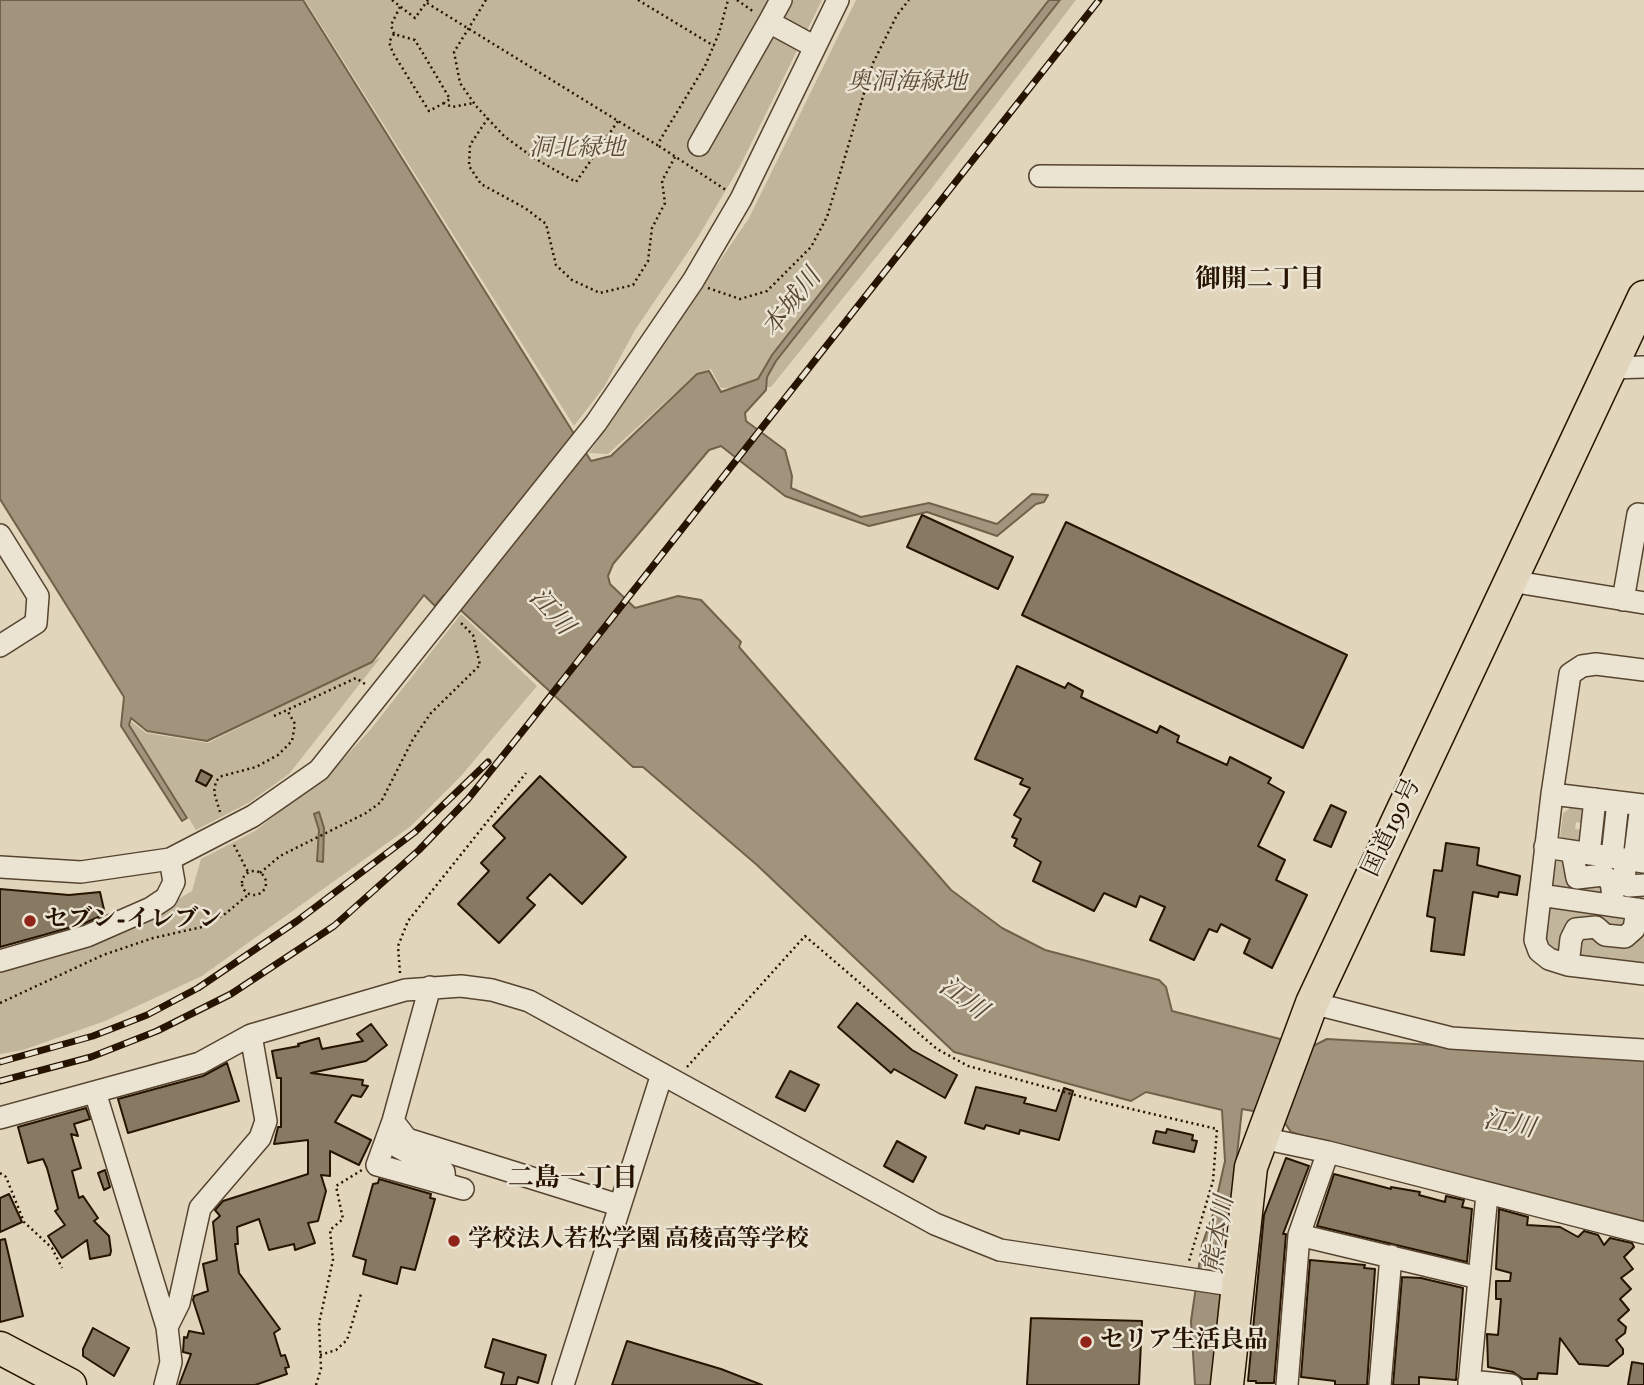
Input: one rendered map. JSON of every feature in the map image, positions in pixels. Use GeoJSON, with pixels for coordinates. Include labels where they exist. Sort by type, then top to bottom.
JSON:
{"type":"FeatureCollection","features":[{"type":"Feature","properties":{"kind":"highway","name":"国道199号"},"geometry":{"type":"LineString","coordinates":[[1227,1385],[1251,1167],[1310,1008],[1644,297]]}},
{"type":"Feature","properties":{"kind":"highway"},"geometry":{"type":"LineString","coordinates":[[0,1348],[70,1385]]}},
{"type":"Feature","properties":{"kind":"highway"},"geometry":{"type":"LineString","coordinates":[[0,1371],[27,1385]]}},
{"type":"Feature","properties":{"kind":"street"},"geometry":{"type":"LineString","coordinates":[[699,145],[781,0]]}},
{"type":"Feature","properties":{"kind":"street"},"geometry":{"type":"LineString","coordinates":[[0,867],[81,872],[170,859],[253,816],[319,770],[454,618],[596,423],[693,281],[741,199],[838,0]]}},
{"type":"Feature","properties":{"kind":"street"},"geometry":{"type":"LineString","coordinates":[[769,22],[815,47]]}},
{"type":"Feature","properties":{"kind":"street"},"geometry":{"type":"LineString","coordinates":[[1040,176],[1644,180]]}},
{"type":"Feature","properties":{"kind":"street"},"geometry":{"type":"LineString","coordinates":[[1611,368],[1644,367]]}},
{"type":"Feature","properties":{"kind":"street"},"geometry":{"type":"LineString","coordinates":[[1510,581],[1633,602],[1638,514],[1644,515]]}},
{"type":"Feature","properties":{"kind":"street"},"geometry":{"type":"LineString","coordinates":[[0,535],[38,596],[36,623],[0,646]]}},
{"type":"Feature","properties":{"kind":"street"},"geometry":{"type":"LineString","coordinates":[[1644,670],[1596,664],[1582,666],[1570,674],[1545,847],[1535,940],[1539,951],[1549,959],[1568,965],[1644,974]]}},
{"type":"Feature","properties":{"kind":"street"},"geometry":{"type":"LineString","coordinates":[[1552,794],[1643,805],[1625,880],[1629,886],[1644,885]]}},
{"type":"Feature","properties":{"kind":"street"},"geometry":{"type":"LineString","coordinates":[[1595,799],[1577,878],[1604,875],[1611,881],[1614,906]]}},
{"type":"Feature","properties":{"kind":"street"},"geometry":{"type":"LineString","coordinates":[[1618,802],[1628,860]]}},
{"type":"Feature","properties":{"kind":"street"},"geometry":{"type":"LineString","coordinates":[[1545,847],[1628,860]]}},
{"type":"Feature","properties":{"kind":"street"},"geometry":{"type":"LineString","coordinates":[[0,961],[87,936],[151,908],[166,898],[174,882],[170,859]]}},
{"type":"Feature","properties":{"kind":"street"},"geometry":{"type":"LineString","coordinates":[[1540,895],[1641,910],[1634,929],[1625,937],[1605,935],[1596,927],[1576,929],[1571,939],[1568,965]]}},
{"type":"Feature","properties":{"kind":"street"},"geometry":{"type":"LineString","coordinates":[[0,1118],[200,1063],[251,1035],[405,990],[461,986],[492,990],[529,1001],[672,1073],[935,1224],[1000,1250],[1238,1286]]}},
{"type":"Feature","properties":{"kind":"street"},"geometry":{"type":"LineString","coordinates":[[393,1121],[398,1147],[444,1172],[454,1187],[377,1165],[393,1121],[430,987]]}},
{"type":"Feature","properties":{"kind":"street"},"geometry":{"type":"LineString","coordinates":[[1310,1008],[1451,1038],[1644,1050]]}},
{"type":"Feature","properties":{"kind":"street"},"geometry":{"type":"LineString","coordinates":[[167,1326],[178,1303],[200,1208],[260,1138],[266,1121],[251,1035]]}},
{"type":"Feature","properties":{"kind":"street"},"geometry":{"type":"LineString","coordinates":[[563,1385],[618,1205],[672,1073]]}},
{"type":"Feature","properties":{"kind":"street"},"geometry":{"type":"LineString","coordinates":[[95,1092],[167,1326],[171,1362],[165,1385]]}},
{"type":"Feature","properties":{"kind":"street"},"geometry":{"type":"LineString","coordinates":[[393,1121],[407,1139],[618,1205]]}},
{"type":"Feature","properties":{"kind":"street"},"geometry":{"type":"LineString","coordinates":[[1264,1133],[1487,1194],[1644,1233]]}},
{"type":"Feature","properties":{"kind":"street"},"geometry":{"type":"LineString","coordinates":[[1286,1385],[1299,1235],[1328,1152]]}},
{"type":"Feature","properties":{"kind":"street"},"geometry":{"type":"LineString","coordinates":[[1487,1194],[1469,1383],[1511,1385]]}},
{"type":"Feature","properties":{"kind":"street"},"geometry":{"type":"LineString","coordinates":[[1299,1235],[1479,1278]]}},
{"type":"Feature","properties":{"kind":"street"},"geometry":{"type":"LineString","coordinates":[[1380,1385],[1391,1255]]}},
{"type":"Feature","properties":{"kind":"path"},"geometry":{"type":"LineString","coordinates":[[391,0],[415,18],[428,2],[741,199]]}},
{"type":"Feature","properties":{"kind":"path"},"geometry":{"type":"LineString","coordinates":[[486,0],[454,52],[460,83],[474,103],[505,136],[534,158],[576,182],[618,121]]}},
{"type":"Feature","properties":{"kind":"path"},"geometry":{"type":"LineString","coordinates":[[638,0],[714,46]]}},
{"type":"Feature","properties":{"kind":"path"},"geometry":{"type":"LineString","coordinates":[[657,145],[714,46],[728,0]]}},
{"type":"Feature","properties":{"kind":"path"},"geometry":{"type":"LineString","coordinates":[[737,0],[769,22]]}},
{"type":"Feature","properties":{"kind":"path"},"geometry":{"type":"LineString","coordinates":[[693,281],[740,299],[767,291],[811,247],[827,217],[873,63],[897,15],[909,0]]}},
{"type":"Feature","properties":{"kind":"path"},"geometry":{"type":"LineString","coordinates":[[394,34],[415,40],[450,99],[429,111],[393,53],[389,43],[394,34],[391,25],[400,7]]}},
{"type":"Feature","properties":{"kind":"path"},"geometry":{"type":"LineString","coordinates":[[444,103],[452,107],[474,103]]}},
{"type":"Feature","properties":{"kind":"path"},"geometry":{"type":"LineString","coordinates":[[488,118],[470,145],[469,166],[481,184],[526,208],[546,224],[556,265],[572,280],[600,293],[633,285],[648,261],[652,228],[664,203],[662,181],[675,157]]}},
{"type":"Feature","properties":{"kind":"path"},"geometry":{"type":"LineString","coordinates":[[248,872],[260,873],[280,856],[366,813],[381,802],[413,738],[431,713],[480,665],[473,635],[454,618]]}},
{"type":"Feature","properties":{"kind":"path"},"geometry":{"type":"LineString","coordinates":[[274,716],[356,678],[368,686]]}},
{"type":"Feature","properties":{"kind":"path"},"geometry":{"type":"LineString","coordinates":[[223,820],[215,801],[216,781],[222,776],[256,767],[287,748],[296,731],[287,710]]}},
{"type":"Feature","properties":{"kind":"path"},"geometry":{"type":"LineString","coordinates":[[405,990],[398,967],[398,946],[408,921],[526,773]]}},
{"type":"Feature","properties":{"kind":"path"},"geometry":{"type":"LineString","coordinates":[[234,845],[248,872]]}},
{"type":"Feature","properties":{"kind":"path"},"geometry":{"type":"LineString","coordinates":[[248,872],[242,885],[249,894]]}},
{"type":"Feature","properties":{"kind":"path"},"geometry":{"type":"LineString","coordinates":[[0,1003],[103,955],[153,938],[202,927],[225,914],[249,894],[257,894],[265,887],[260,873]]}},
{"type":"Feature","properties":{"kind":"path"},"geometry":{"type":"LineString","coordinates":[[672,1073],[805,936],[937,1049],[968,1066],[1101,1102],[1217,1129],[1213,1181],[1189,1261]]}},
{"type":"Feature","properties":{"kind":"path"},"geometry":{"type":"LineString","coordinates":[[316,1385],[321,1369],[319,1324],[333,1260],[330,1230],[344,1219],[336,1186],[341,1180],[377,1165]]}},
{"type":"Feature","properties":{"kind":"path"},"geometry":{"type":"LineString","coordinates":[[0,1173],[6,1177],[24,1222],[52,1248],[62,1268]]}},
{"type":"Feature","properties":{"kind":"path"},"geometry":{"type":"LineString","coordinates":[[320,1355],[336,1350],[347,1340],[361,1294]]}},
{"type":"Feature","properties":{"kind":"green space","name":"洞北緑地"},"geometry":{"type":"Polygon","coordinates":[[[305,0],[822,0],[739,168],[698,237],[635,330],[604,387],[574,426],[305,0]]]}},
{"type":"Feature","properties":{"kind":"green space","name":"奥洞海緑地"},"geometry":{"type":"Polygon","coordinates":[[[856,0],[1076,0],[928,193],[771,387],[721,388],[711,369],[696,374],[608,454],[589,453],[749,218],[856,0]]]}},
{"type":"Feature","properties":{"kind":"green space"},"geometry":{"type":"Polygon","coordinates":[[[461,614],[537,686],[461,776],[411,826],[202,976],[105,1021],[23,1050],[0,1054],[0,968],[143,920],[192,891],[201,859],[255,831],[336,767],[371,729],[461,614]]]}},
{"type":"Feature","properties":{"kind":"green space"},"geometry":{"type":"Polygon","coordinates":[[[381,657],[289,774],[250,802],[196,830],[130,725],[132,722],[146,733],[208,743],[381,657]]]}},
{"type":"Feature","properties":{"kind":"green space"},"geometry":{"type":"Polygon","coordinates":[[[1573,806],[1589,808],[1585,824],[1576,822],[1575,829],[1585,831],[1586,843],[1562,843],[1560,838],[1563,813],[1573,806]]]}},
{"type":"Feature","properties":{"kind":"green space"},"geometry":{"type":"Polygon","coordinates":[[[1561,858],[1604,880],[1609,897],[1559,889],[1553,884],[1555,863],[1561,858]]]}},
{"type":"Feature","properties":{"kind":"green space"},"geometry":{"type":"Polygon","coordinates":[[[1553,904],[1630,915],[1629,928],[1602,924],[1558,952],[1544,944],[1548,910],[1553,904]]]}},
{"type":"Feature","properties":{"kind":"green space"},"geometry":{"type":"Polygon","coordinates":[[[1644,919],[1644,965],[1576,956],[1580,933],[1606,940],[1644,919]]]}},
{"type":"Feature","properties":{"kind":"water"},"geometry":{"type":"Polygon","coordinates":[[[0,0],[303,0],[591,461],[611,456],[697,374],[709,371],[721,392],[758,379],[772,355],[1049,0],[1060,0],[776,361],[767,377],[766,390],[745,413],[746,421],[785,450],[792,476],[791,488],[861,517],[929,503],[997,524],[1032,494],[1048,495],[1044,502],[1036,504],[997,536],[927,512],[869,526],[785,496],[721,446],[709,450],[613,564],[608,576],[610,584],[635,608],[678,596],[701,600],[741,642],[739,647],[951,890],[1002,928],[1045,950],[1159,980],[1166,987],[1172,1011],[1311,1047],[1327,1039],[1644,1057],[1644,1226],[1394,1165],[1291,1132],[1280,1116],[1242,1109],[1212,1385],[1195,1385],[1191,1321],[1202,1245],[1213,1214],[1225,1161],[1222,1110],[1146,1092],[1131,1101],[954,1052],[757,865],[643,767],[633,767],[444,595],[435,606],[424,595],[372,662],[207,741],[147,731],[131,718],[129,725],[187,818],[182,821],[121,726],[124,697],[0,499],[0,0]]]}},
{"type":"Feature","properties":{"kind":"water"},"geometry":{"type":"Polygon","coordinates":[[[319,812],[324,828],[323,862],[317,861],[319,830],[314,814],[319,812]]]}},
{"type":"Feature","properties":{"kind":"building"},"geometry":{"type":"Polygon","coordinates":[[[922,515],[1013,557],[998,589],[907,547],[922,515]]]}},
{"type":"Feature","properties":{"kind":"building"},"geometry":{"type":"Polygon","coordinates":[[[1066,522],[1347,655],[1303,748],[1022,615],[1066,522]]]}},
{"type":"Feature","properties":{"kind":"building"},"geometry":{"type":"Polygon","coordinates":[[[1017,666],[1065,688],[1068,683],[1083,691],[1081,697],[1157,733],[1160,726],[1179,736],[1177,742],[1227,765],[1230,757],[1271,778],[1268,783],[1284,792],[1258,846],[1285,860],[1276,880],[1307,895],[1272,968],[1244,953],[1250,939],[1221,924],[1217,932],[1209,929],[1194,960],[1150,940],[1165,907],[1140,896],[1136,907],[1104,893],[1094,911],[1033,881],[1041,862],[1014,846],[1017,839],[1012,837],[1021,819],[1014,815],[1030,788],[1020,784],[1023,779],[975,759],[1017,666]]]}},
{"type":"Feature","properties":{"kind":"building"},"geometry":{"type":"Polygon","coordinates":[[[201,770],[212,776],[206,786],[196,781],[201,770]]]}},
{"type":"Feature","properties":{"kind":"building"},"geometry":{"type":"Polygon","coordinates":[[[540,776],[626,857],[582,904],[550,874],[527,898],[535,905],[499,943],[458,904],[489,871],[481,863],[505,838],[493,826],[540,776]]]}},
{"type":"Feature","properties":{"kind":"building"},"geometry":{"type":"Polygon","coordinates":[[[1331,805],[1346,812],[1331,847],[1314,840],[1331,805]]]}},
{"type":"Feature","properties":{"kind":"building"},"geometry":{"type":"Polygon","coordinates":[[[1446,843],[1479,848],[1477,865],[1520,876],[1517,895],[1499,892],[1498,897],[1473,892],[1464,955],[1431,951],[1435,918],[1427,916],[1434,870],[1442,871],[1446,843]]]}},
{"type":"Feature","properties":{"kind":"building"},"geometry":{"type":"Polygon","coordinates":[[[0,889],[69,895],[100,892],[105,914],[83,924],[0,947],[0,889]]]}},
{"type":"Feature","properties":{"kind":"building"},"geometry":{"type":"Polygon","coordinates":[[[857,1003],[912,1050],[957,1075],[945,1098],[894,1069],[891,1073],[838,1027],[857,1003]]]}},
{"type":"Feature","properties":{"kind":"building"},"geometry":{"type":"Polygon","coordinates":[[[371,1024],[387,1045],[366,1061],[311,1073],[363,1080],[362,1085],[368,1086],[361,1097],[352,1095],[335,1122],[371,1140],[359,1165],[330,1151],[330,1176],[321,1175],[326,1191],[318,1221],[308,1223],[315,1243],[295,1250],[294,1244],[269,1250],[259,1219],[237,1227],[238,1244],[235,1244],[239,1273],[280,1329],[274,1333],[281,1356],[285,1355],[289,1367],[285,1368],[287,1374],[255,1385],[179,1385],[191,1354],[183,1352],[184,1337],[187,1338],[189,1331],[204,1334],[193,1300],[194,1296],[208,1291],[203,1264],[217,1260],[213,1222],[220,1216],[215,1210],[223,1201],[308,1174],[308,1140],[274,1144],[278,1127],[281,1127],[281,1078],[277,1078],[272,1051],[299,1046],[298,1044],[319,1038],[322,1049],[363,1041],[357,1034],[371,1024]]]}},
{"type":"Feature","properties":{"kind":"building"},"geometry":{"type":"Polygon","coordinates":[[[227,1063],[239,1101],[128,1133],[118,1099],[203,1076],[227,1063]]]}},
{"type":"Feature","properties":{"kind":"building"},"geometry":{"type":"Polygon","coordinates":[[[790,1071],[819,1085],[805,1111],[776,1097],[790,1071]]]}},
{"type":"Feature","properties":{"kind":"building"},"geometry":{"type":"Polygon","coordinates":[[[976,1087],[1026,1098],[1024,1103],[1056,1111],[1064,1088],[1073,1091],[1059,1140],[1020,1130],[1019,1134],[986,1125],[984,1129],[965,1123],[976,1087]]]}},
{"type":"Feature","properties":{"kind":"building"},"geometry":{"type":"Polygon","coordinates":[[[86,1108],[90,1119],[74,1124],[78,1136],[71,1134],[81,1168],[72,1171],[79,1198],[83,1196],[98,1218],[94,1221],[109,1236],[111,1251],[110,1255],[90,1259],[87,1240],[62,1258],[48,1236],[65,1225],[55,1211],[58,1209],[47,1168],[43,1159],[28,1163],[18,1127],[86,1108]]]}},
{"type":"Feature","properties":{"kind":"building"},"geometry":{"type":"Polygon","coordinates":[[[1167,1129],[1193,1135],[1192,1140],[1197,1141],[1194,1152],[1153,1143],[1156,1131],[1166,1133],[1167,1129]]]}},
{"type":"Feature","properties":{"kind":"building"},"geometry":{"type":"Polygon","coordinates":[[[897,1141],[926,1157],[913,1182],[884,1166],[897,1141]]]}},
{"type":"Feature","properties":{"kind":"building"},"geometry":{"type":"Polygon","coordinates":[[[1286,1158],[1309,1166],[1283,1234],[1286,1234],[1274,1383],[1256,1383],[1248,1381],[1264,1215],[1286,1158]]]}},
{"type":"Feature","properties":{"kind":"building"},"geometry":{"type":"Polygon","coordinates":[[[105,1170],[110,1187],[104,1190],[98,1173],[105,1170]]]}},
{"type":"Feature","properties":{"kind":"building"},"geometry":{"type":"Polygon","coordinates":[[[1334,1174],[1391,1189],[1420,1192],[1419,1195],[1445,1202],[1446,1196],[1464,1200],[1462,1207],[1472,1209],[1467,1262],[1317,1226],[1334,1174]]]}},
{"type":"Feature","properties":{"kind":"building"},"geometry":{"type":"Polygon","coordinates":[[[379,1179],[431,1194],[430,1198],[435,1199],[415,1270],[401,1267],[397,1284],[363,1274],[366,1260],[353,1256],[373,1184],[378,1183],[379,1179]]]}},
{"type":"Feature","properties":{"kind":"building"},"geometry":{"type":"Polygon","coordinates":[[[9,1194],[22,1222],[0,1232],[0,1198],[9,1194]]]}},
{"type":"Feature","properties":{"kind":"building"},"geometry":{"type":"Polygon","coordinates":[[[1499,1209],[1528,1217],[1527,1225],[1560,1227],[1578,1237],[1584,1231],[1598,1235],[1604,1245],[1610,1238],[1632,1243],[1634,1247],[1624,1257],[1633,1269],[1621,1278],[1631,1289],[1620,1299],[1629,1310],[1618,1320],[1626,1327],[1625,1333],[1616,1340],[1623,1349],[1623,1354],[1608,1366],[1579,1364],[1560,1338],[1557,1374],[1538,1373],[1537,1379],[1523,1379],[1513,1372],[1488,1367],[1487,1334],[1498,1335],[1501,1299],[1496,1299],[1496,1281],[1510,1281],[1511,1273],[1496,1269],[1499,1209]]]}},
{"type":"Feature","properties":{"kind":"building"},"geometry":{"type":"Polygon","coordinates":[[[5,1239],[23,1316],[0,1322],[0,1240],[5,1239]]]}},
{"type":"Feature","properties":{"kind":"building"},"geometry":{"type":"Polygon","coordinates":[[[1310,1260],[1365,1265],[1364,1268],[1375,1269],[1367,1385],[1335,1385],[1335,1381],[1301,1377],[1310,1260]]]}},
{"type":"Feature","properties":{"kind":"building"},"geometry":{"type":"Polygon","coordinates":[[[1402,1277],[1421,1278],[1463,1288],[1456,1380],[1419,1377],[1419,1385],[1393,1385],[1402,1277]]]}},
{"type":"Feature","properties":{"kind":"building"},"geometry":{"type":"Polygon","coordinates":[[[1031,1318],[1142,1321],[1139,1385],[1027,1385],[1031,1318]]]}},
{"type":"Feature","properties":{"kind":"building"},"geometry":{"type":"Polygon","coordinates":[[[93,1328],[129,1348],[114,1376],[83,1356],[83,1349],[93,1328]]]}},
{"type":"Feature","properties":{"kind":"building"},"geometry":{"type":"Polygon","coordinates":[[[493,1339],[546,1355],[538,1383],[518,1377],[516,1385],[501,1385],[504,1373],[485,1367],[493,1339]]]}},
{"type":"Feature","properties":{"kind":"building"},"geometry":{"type":"Polygon","coordinates":[[[627,1341],[721,1369],[762,1385],[612,1385],[627,1341]]]}},
{"type":"Feature","properties":{"kind":"building"},"geometry":{"type":"Polygon","coordinates":[[[1632,1362],[1644,1364],[1644,1385],[1628,1385],[1632,1362]]]}},
{"type":"Feature","properties":{"kind":"railway"},"geometry":{"type":"LineString","coordinates":[[0,1081],[91,1057],[157,1031],[231,994],[334,926],[419,850],[468,799],[522,732],[1099,0]]}},
{"type":"Feature","properties":{"kind":"railway"},"geometry":{"type":"LineString","coordinates":[[0,1062],[93,1036],[147,1015],[198,988],[297,921],[415,832],[488,762]]}},
{"type":"Feature","properties":{"kind":"place","name":"セブン-イレブン"},"geometry":{"type":"Point","coordinates":[30,921]}},
{"type":"Feature","properties":{"kind":"place","name":"学校法人若松学園 高稜高等学校"},"geometry":{"type":"Point","coordinates":[454,1241]}},
{"type":"Feature","properties":{"kind":"place","name":"セリア生活良品"},"geometry":{"type":"Point","coordinates":[1086,1342]}},
{"type":"Feature","properties":{"kind":"district","name":"御開二丁目"},"geometry":{"type":"Point","coordinates":[1260,281]}},
{"type":"Feature","properties":{"kind":"district","name":"二島一丁目"},"geometry":{"type":"Point","coordinates":[573,1180]}},
{"type":"Feature","properties":{"kind":"water label","name":"本城川"},"geometry":{"type":"Point","coordinates":[793,304]}},
{"type":"Feature","properties":{"kind":"water label","name":"江川"},"geometry":{"type":"Point","coordinates":[550,613]}},
{"type":"Feature","properties":{"kind":"water label","name":"江川"},"geometry":{"type":"Point","coordinates":[962,1000]}},
{"type":"Feature","properties":{"kind":"water label","name":"江川"},"geometry":{"type":"Point","coordinates":[1509,1126]}},
{"type":"Feature","properties":{"kind":"water label","name":"熊本川"},"geometry":{"type":"Point","coordinates":[1221,1235]}}]}
